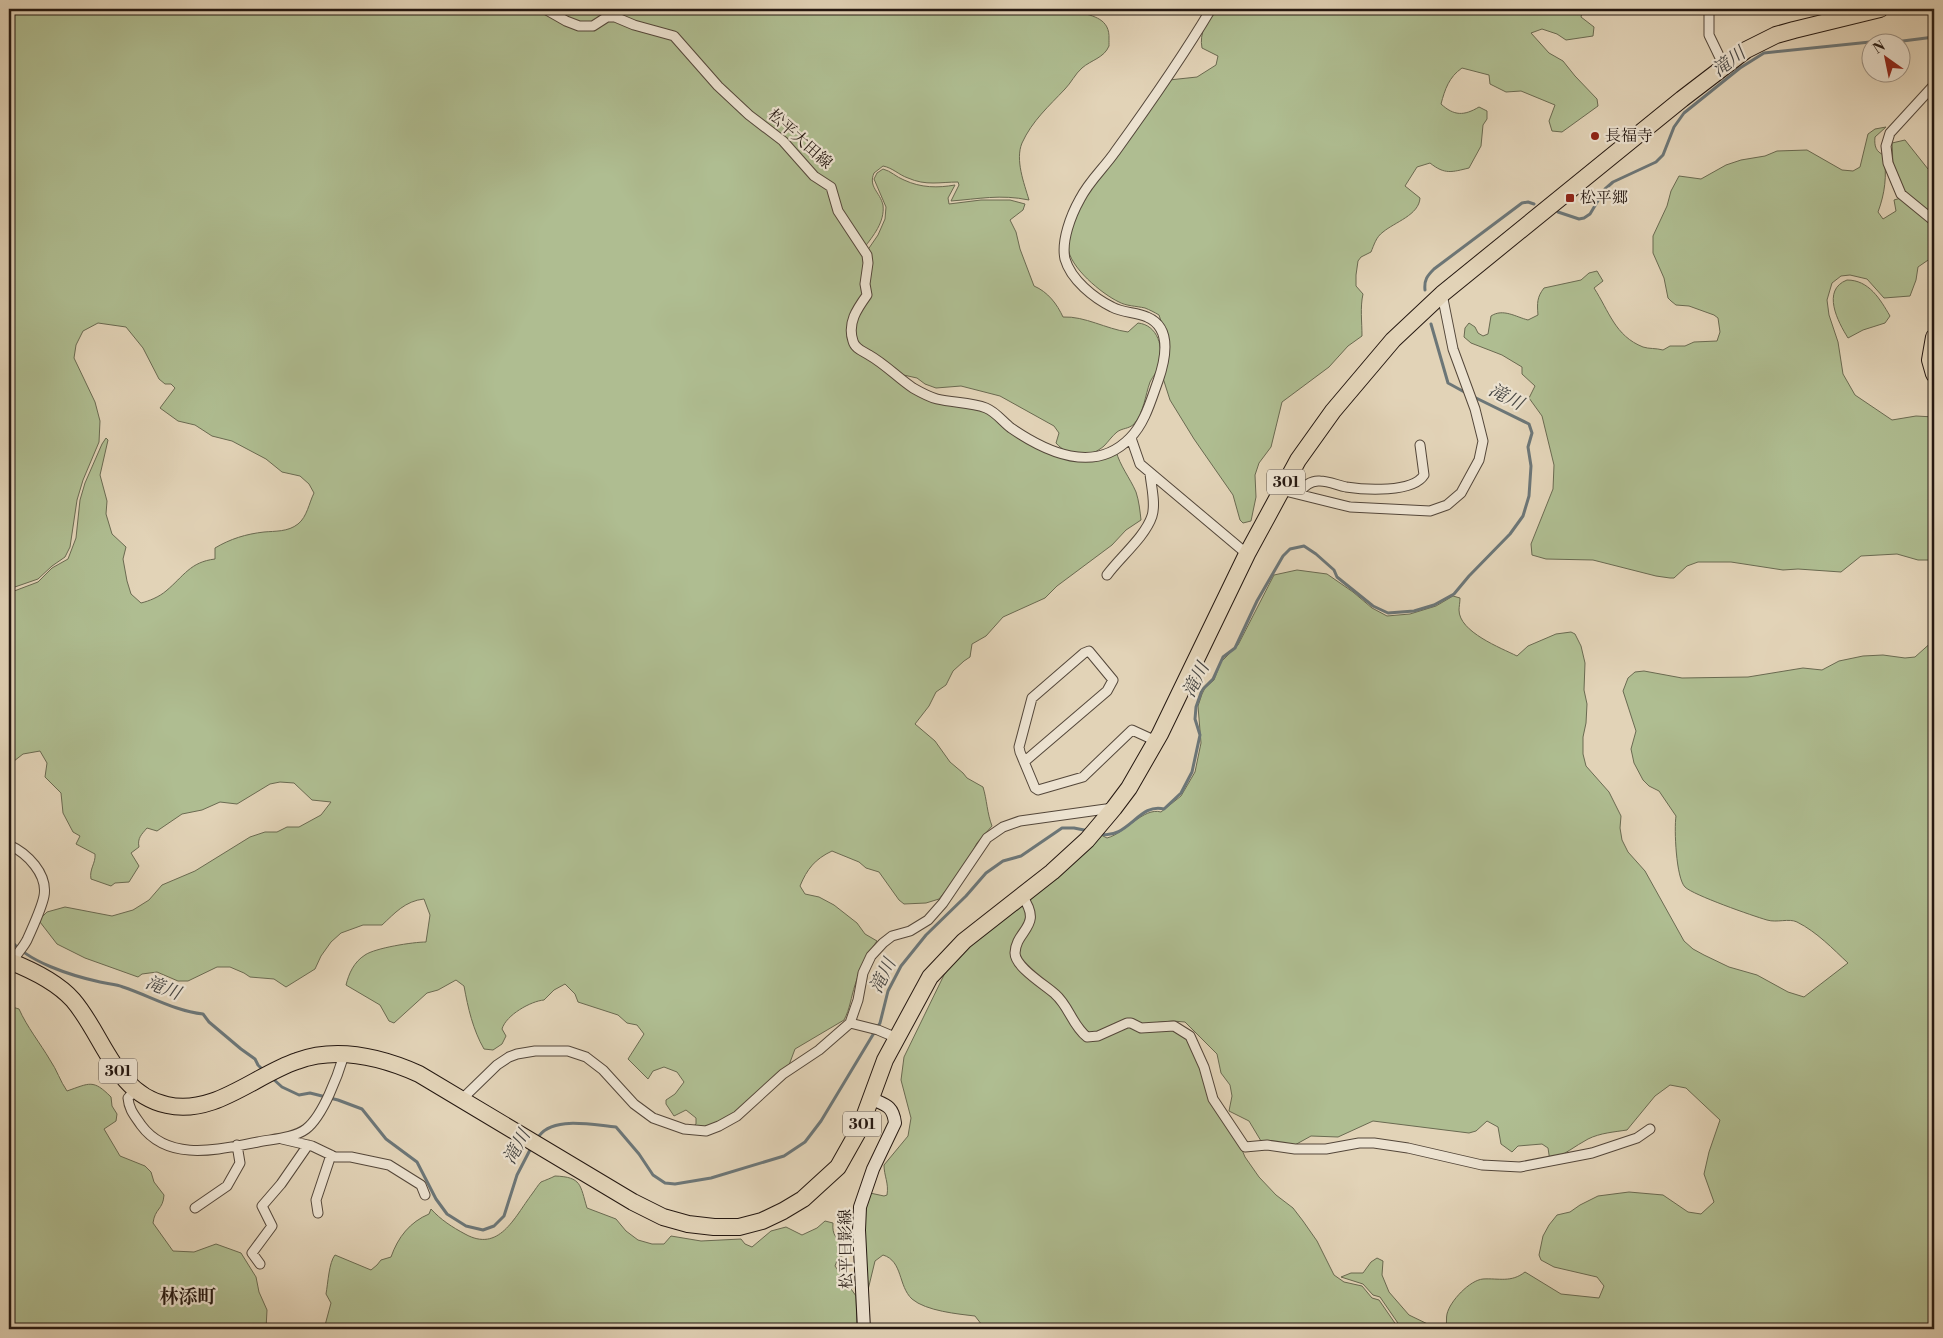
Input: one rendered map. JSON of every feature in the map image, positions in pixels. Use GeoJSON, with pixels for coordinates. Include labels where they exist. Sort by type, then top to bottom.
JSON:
{"type":"FeatureCollection","features":[{"type":"Feature","properties":{"kind":"highway","name":"301"},"geometry":{"type":"LineString","coordinates":[[13,959],[56,985],[73,1000],[93,1028],[118,1072],[135,1090],[166,1105],[191,1106],[204,1104],[221,1098],[282,1067],[311,1057],[327,1054],[372,1058],[401,1066],[419,1074],[516,1133],[662,1217],[688,1224],[739,1227],[783,1211],[803,1198],[838,1167],[860,1128],[885,1060],[930,977],[964,941],[1052,872],[1087,840],[1129,788],[1156,741],[1247,554],[1281,490],[1315,435],[1361,376],[1393,340],[1442,294],[1746,50],[1776,35],[1880,9]]}},
{"type":"Feature","properties":{"kind":"highway"},"geometry":{"type":"LineString","coordinates":[[1934,337],[1930,360],[1934,374]]}},
{"type":"Feature","properties":{"kind":"street","name":"松平大田線"},"geometry":{"type":"LineString","coordinates":[[545,9],[579,26],[593,26],[611,17],[674,36],[718,86],[749,115],[783,141],[814,176],[830,187],[838,211],[864,250],[868,263],[865,284],[867,295],[853,318],[852,336],[856,347],[870,355],[913,388],[926,395],[937,399],[989,409],[1010,428],[1043,447],[1064,455],[1084,458],[1098,456],[1116,449],[1131,438]]}},
{"type":"Feature","properties":{"kind":"street"},"geometry":{"type":"LineString","coordinates":[[1211,9],[1191,44],[1113,156],[1090,181],[1073,213],[1064,246],[1065,259],[1070,269],[1077,280],[1088,291],[1112,307],[1148,317],[1160,328],[1164,336],[1164,363],[1148,407],[1131,438],[1140,464],[1247,554]]}},
{"type":"Feature","properties":{"kind":"street"},"geometry":{"type":"LineString","coordinates":[[1709,9],[1709,35],[1724,66]]}},
{"type":"Feature","properties":{"kind":"street"},"geometry":{"type":"LineString","coordinates":[[1934,85],[1890,133],[1886,146],[1888,163],[1901,194],[1934,221]]}},
{"type":"Feature","properties":{"kind":"street"},"geometry":{"type":"LineString","coordinates":[[1281,490],[1350,507],[1430,511],[1447,505],[1462,494],[1479,460],[1483,441],[1475,409],[1453,349],[1442,294]]}},
{"type":"Feature","properties":{"kind":"street"},"geometry":{"type":"LineString","coordinates":[[1298,494],[1303,486],[1318,480],[1362,488],[1392,489],[1416,482],[1424,475],[1420,445]]}},
{"type":"Feature","properties":{"kind":"street"},"geometry":{"type":"LineString","coordinates":[[1107,575],[1139,537],[1152,517],[1150,473]]}},
{"type":"Feature","properties":{"kind":"street"},"geometry":{"type":"LineString","coordinates":[[1024,762],[1107,691],[1112,680],[1089,651],[1084,653],[1032,698],[1019,747],[1024,762],[1035,788],[1038,790],[1083,777],[1132,730],[1156,741]]}},
{"type":"Feature","properties":{"kind":"street"},"geometry":{"type":"LineString","coordinates":[[461,1100],[497,1065],[509,1057],[535,1051],[568,1051],[586,1057],[603,1070],[634,1104],[653,1118],[684,1129],[706,1131],[719,1126],[737,1116],[783,1074],[819,1050],[850,1023],[858,1000],[864,972],[871,956],[892,936],[910,931],[928,920],[949,895],[987,838],[1003,827],[1020,821],[1114,808]]}},
{"type":"Feature","properties":{"kind":"street"},"geometry":{"type":"LineString","coordinates":[[9,845],[17,848],[36,866],[44,896],[26,941],[13,959]]}},
{"type":"Feature","properties":{"kind":"street"},"geometry":{"type":"LineString","coordinates":[[1022,896],[1029,906],[1030,917],[1028,927],[1015,953],[1018,961],[1024,968],[1063,1002],[1080,1031],[1087,1037],[1093,1037],[1127,1023],[1141,1028],[1174,1026],[1190,1036],[1196,1047],[1213,1099],[1244,1147],[1267,1145],[1295,1149],[1326,1149],[1358,1143],[1374,1143],[1408,1148],[1482,1165],[1520,1167],[1592,1153],[1637,1138],[1650,1129]]}},
{"type":"Feature","properties":{"kind":"street"},"geometry":{"type":"LineString","coordinates":[[850,1023],[878,1030],[897,1038]]}},
{"type":"Feature","properties":{"kind":"street"},"geometry":{"type":"LineString","coordinates":[[135,1090],[128,1098],[130,1109],[146,1131],[155,1139],[174,1148],[185,1150],[238,1145],[279,1138],[306,1129],[314,1122],[330,1090],[344,1055]]}},
{"type":"Feature","properties":{"kind":"street","name":"松平日影線"},"geometry":{"type":"LineString","coordinates":[[864,1329],[859,1230],[860,1206],[872,1169],[895,1123],[894,1116],[888,1106],[872,1099]]}},
{"type":"Feature","properties":{"kind":"street"},"geometry":{"type":"LineString","coordinates":[[279,1138],[308,1145],[331,1155],[359,1158],[389,1165],[421,1185],[425,1195]]}},
{"type":"Feature","properties":{"kind":"street"},"geometry":{"type":"LineString","coordinates":[[195,1208],[227,1186],[240,1163],[238,1145]]}},
{"type":"Feature","properties":{"kind":"street"},"geometry":{"type":"LineString","coordinates":[[260,1264],[252,1253],[272,1226],[262,1206],[281,1184],[308,1145]]}},
{"type":"Feature","properties":{"kind":"street"},"geometry":{"type":"LineString","coordinates":[[318,1213],[316,1200],[331,1155]]}},
{"type":"Feature","properties":{"kind":"green space"},"geometry":{"type":"Polygon","coordinates":[[[9,9],[543,9],[574,26],[610,18],[672,37],[765,129],[826,184],[863,252],[865,293],[849,337],[917,394],[982,410],[1063,458],[1116,451],[1136,492],[1141,520],[1126,530],[1112,545],[1057,586],[1045,598],[1003,617],[986,636],[972,644],[970,657],[953,671],[946,685],[936,692],[929,706],[915,724],[935,741],[950,762],[967,778],[983,787],[992,826],[977,843],[963,869],[939,899],[926,903],[904,904],[879,872],[866,868],[859,862],[832,851],[812,865],[800,886],[805,894],[819,897],[834,905],[857,923],[865,934],[877,941],[859,973],[844,1020],[795,1049],[789,1065],[778,1082],[727,1126],[690,1129],[696,1124],[696,1118],[686,1110],[674,1116],[666,1104],[666,1100],[675,1094],[684,1082],[677,1072],[664,1067],[653,1071],[648,1079],[628,1059],[644,1034],[637,1025],[627,1023],[618,1015],[578,1002],[575,994],[565,984],[554,990],[544,1000],[526,1006],[508,1019],[502,1029],[506,1036],[502,1044],[493,1050],[484,1049],[480,1042],[471,1019],[464,986],[456,980],[438,990],[427,993],[394,1023],[389,1021],[380,1005],[346,985],[347,981],[355,964],[370,952],[394,946],[426,942],[430,915],[424,899],[406,905],[382,925],[363,925],[341,933],[331,942],[315,969],[286,987],[274,979],[250,977],[230,967],[217,967],[188,981],[178,981],[157,972],[142,974],[138,977],[85,958],[57,944],[40,922],[40,919],[47,912],[65,907],[112,916],[133,910],[149,900],[162,885],[195,871],[250,837],[265,832],[277,832],[287,827],[299,827],[321,815],[331,802],[312,800],[294,783],[280,782],[270,784],[237,804],[220,802],[202,810],[182,814],[157,831],[147,828],[139,839],[139,847],[131,853],[139,866],[129,882],[115,883],[111,886],[91,879],[95,854],[76,844],[80,836],[73,832],[63,813],[61,793],[45,777],[47,763],[40,751],[23,754],[9,765],[9,593],[38,582],[52,568],[68,559],[76,538],[80,500],[85,483],[106,438],[108,440],[100,475],[107,501],[106,514],[112,534],[126,547],[123,559],[127,581],[131,594],[141,603],[154,599],[163,593],[193,566],[215,559],[215,548],[221,545],[257,533],[281,531],[294,527],[304,518],[314,493],[309,484],[300,476],[282,472],[266,459],[232,441],[212,436],[195,425],[178,421],[160,408],[175,388],[171,384],[165,384],[159,379],[143,348],[126,327],[98,323],[83,331],[76,345],[74,358],[95,402],[100,421],[99,442],[77,500],[70,547],[65,557],[38,579],[9,589],[9,568],[12,567],[13,557],[9,546],[9,9]]]}},
{"type":"Feature","properties":{"kind":"green space"},"geometry":{"type":"Polygon","coordinates":[[[548,9],[1077,9],[1078,12],[1095,17],[1104,23],[1109,32],[1109,46],[1101,56],[1080,70],[1026,135],[1019,157],[1029,200],[999,197],[951,201],[959,185],[958,182],[921,182],[905,177],[883,166],[874,173],[872,182],[882,200],[882,217],[878,228],[864,248],[823,179],[750,114],[674,35],[615,16],[587,26],[548,9]]]}},
{"type":"Feature","properties":{"kind":"green space"},"geometry":{"type":"Polygon","coordinates":[[[1214,9],[1583,9],[1581,17],[1594,27],[1593,36],[1566,40],[1557,34],[1542,29],[1531,33],[1549,53],[1563,61],[1597,99],[1598,106],[1562,132],[1552,131],[1549,121],[1555,105],[1521,91],[1506,92],[1490,84],[1489,75],[1462,68],[1451,79],[1441,104],[1455,113],[1469,112],[1479,107],[1487,111],[1487,119],[1483,125],[1481,146],[1469,168],[1449,172],[1430,163],[1417,167],[1405,186],[1420,198],[1419,204],[1406,218],[1381,234],[1375,241],[1371,252],[1361,257],[1358,261],[1356,286],[1363,294],[1361,309],[1362,336],[1348,346],[1329,367],[1282,402],[1271,447],[1259,463],[1255,475],[1256,497],[1251,521],[1243,523],[1240,520],[1233,495],[1194,439],[1170,400],[1162,375],[1167,339],[1159,315],[1145,308],[1122,303],[1104,293],[1080,271],[1070,255],[1068,247],[1071,228],[1084,196],[1169,80],[1197,77],[1216,65],[1218,56],[1202,48],[1201,43],[1204,27],[1214,9]]]}},
{"type":"Feature","properties":{"kind":"green space"},"geometry":{"type":"Polygon","coordinates":[[[1886,127],[1875,137],[1876,148],[1884,155],[1885,170],[1884,191],[1878,212],[1883,219],[1896,211],[1894,200],[1901,198],[1934,225],[1934,256],[1918,267],[1916,280],[1910,296],[1884,298],[1867,279],[1850,275],[1841,276],[1832,283],[1827,300],[1829,315],[1838,342],[1843,374],[1855,395],[1892,420],[1916,416],[1934,417],[1934,560],[1918,560],[1897,554],[1861,556],[1841,572],[1798,569],[1783,570],[1731,562],[1698,562],[1687,566],[1674,578],[1670,578],[1593,560],[1546,559],[1532,555],[1531,544],[1553,489],[1554,465],[1542,416],[1529,398],[1535,386],[1522,374],[1522,367],[1502,355],[1471,343],[1464,337],[1465,328],[1469,323],[1483,336],[1488,334],[1491,316],[1496,314],[1505,313],[1528,320],[1538,315],[1538,300],[1544,288],[1581,280],[1589,273],[1597,271],[1603,281],[1594,288],[1619,330],[1633,342],[1645,348],[1663,350],[1670,346],[1685,346],[1694,342],[1717,341],[1720,332],[1718,318],[1689,306],[1676,305],[1668,298],[1664,278],[1653,253],[1653,236],[1679,176],[1701,179],[1726,165],[1741,160],[1765,156],[1777,151],[1807,150],[1842,170],[1853,171],[1860,167],[1868,134],[1875,129],[1886,127]]]}},
{"type":"Feature","properties":{"kind":"green space"},"geometry":{"type":"Polygon","coordinates":[[[1905,140],[1934,175],[1934,219],[1906,196],[1893,165],[1892,143],[1905,140]]]}},
{"type":"Feature","properties":{"kind":"green space"},"geometry":{"type":"Polygon","coordinates":[[[883,169],[917,185],[942,187],[955,185],[948,198],[949,204],[981,200],[1010,200],[1025,204],[1023,210],[1010,220],[1016,232],[1020,249],[1034,286],[1052,299],[1063,317],[1079,318],[1128,332],[1138,323],[1145,325],[1155,333],[1161,352],[1158,369],[1150,382],[1142,409],[1134,424],[1117,432],[1104,446],[1092,453],[1073,454],[1056,443],[1059,433],[1054,426],[1000,396],[961,386],[936,388],[925,384],[917,378],[899,374],[858,346],[855,337],[856,319],[868,296],[867,251],[878,235],[885,219],[886,207],[874,179],[877,173],[883,169]]]}},
{"type":"Feature","properties":{"kind":"green space"},"geometry":{"type":"Polygon","coordinates":[[[1847,280],[1862,283],[1868,287],[1878,297],[1890,316],[1885,323],[1863,330],[1848,338],[1836,315],[1833,299],[1839,285],[1847,280]]]}},
{"type":"Feature","properties":{"kind":"green space"},"geometry":{"type":"Polygon","coordinates":[[[1297,570],[1327,574],[1372,608],[1387,616],[1410,614],[1436,606],[1453,596],[1460,598],[1459,610],[1461,618],[1466,625],[1482,638],[1517,656],[1528,646],[1556,634],[1571,632],[1575,634],[1581,646],[1585,663],[1584,690],[1587,704],[1583,754],[1586,766],[1609,792],[1621,816],[1622,840],[1628,852],[1645,871],[1684,941],[1693,949],[1729,967],[1757,975],[1788,992],[1804,997],[1848,963],[1818,936],[1797,922],[1790,920],[1771,921],[1760,918],[1711,900],[1685,887],[1678,864],[1675,831],[1676,816],[1659,791],[1649,786],[1643,780],[1634,763],[1631,749],[1636,731],[1623,691],[1628,678],[1635,672],[1644,671],[1682,678],[1748,677],[1803,668],[1822,670],[1839,661],[1863,656],[1915,657],[1934,640],[1934,1329],[1438,1329],[1446,1326],[1447,1314],[1456,1297],[1472,1283],[1483,1279],[1510,1279],[1525,1272],[1561,1294],[1599,1298],[1604,1286],[1597,1277],[1554,1267],[1541,1260],[1539,1255],[1543,1236],[1549,1225],[1557,1215],[1570,1212],[1598,1196],[1629,1192],[1663,1195],[1688,1212],[1701,1214],[1714,1202],[1704,1174],[1720,1120],[1686,1088],[1670,1085],[1655,1096],[1627,1130],[1593,1137],[1550,1161],[1548,1148],[1542,1144],[1518,1146],[1512,1152],[1501,1144],[1498,1127],[1487,1121],[1476,1131],[1469,1133],[1373,1121],[1338,1137],[1311,1136],[1293,1146],[1261,1141],[1249,1121],[1229,1111],[1232,1096],[1230,1085],[1221,1073],[1217,1054],[1185,1022],[1173,1021],[1141,1024],[1090,1035],[1024,964],[1018,952],[1030,898],[1101,835],[1107,838],[1114,835],[1148,813],[1154,811],[1161,812],[1181,796],[1195,772],[1201,743],[1198,706],[1205,688],[1214,680],[1221,662],[1238,645],[1274,575],[1297,570]]]}},
{"type":"Feature","properties":{"kind":"green space"},"geometry":{"type":"Polygon","coordinates":[[[1021,905],[1025,906],[1028,919],[1014,957],[1052,995],[1081,1036],[1126,1026],[1174,1030],[1191,1042],[1217,1113],[1240,1145],[1245,1157],[1259,1177],[1276,1195],[1293,1208],[1303,1221],[1317,1241],[1334,1275],[1344,1282],[1362,1286],[1372,1298],[1379,1300],[1399,1329],[985,1329],[975,1316],[934,1309],[912,1299],[904,1287],[894,1263],[883,1255],[875,1261],[867,1294],[864,1229],[867,1204],[870,1193],[887,1195],[884,1165],[908,1136],[911,1118],[901,1080],[904,1057],[944,975],[958,956],[1021,905]]]}},
{"type":"Feature","properties":{"kind":"green space"},"geometry":{"type":"Polygon","coordinates":[[[9,1006],[19,1009],[67,1091],[91,1084],[100,1087],[111,1097],[112,1106],[117,1114],[116,1121],[104,1129],[120,1156],[145,1166],[151,1172],[154,1182],[164,1195],[153,1223],[173,1251],[194,1252],[216,1244],[241,1253],[256,1277],[259,1292],[267,1310],[266,1329],[9,1329],[9,1006]]]}},
{"type":"Feature","properties":{"kind":"green space"},"geometry":{"type":"Polygon","coordinates":[[[555,1176],[575,1180],[581,1188],[587,1208],[616,1219],[626,1231],[638,1240],[652,1244],[664,1244],[671,1236],[701,1241],[741,1239],[745,1244],[752,1247],[771,1231],[786,1227],[802,1235],[817,1228],[825,1221],[833,1223],[834,1234],[837,1239],[846,1245],[848,1253],[838,1258],[835,1266],[856,1296],[857,1329],[324,1329],[331,1303],[326,1294],[328,1279],[331,1262],[335,1255],[371,1270],[381,1260],[391,1257],[397,1243],[410,1226],[429,1214],[431,1209],[447,1223],[477,1239],[487,1239],[496,1236],[512,1222],[541,1182],[555,1176]]]}},
{"type":"Feature","properties":{"kind":"green space"},"geometry":{"type":"Polygon","coordinates":[[[1377,1258],[1383,1261],[1382,1275],[1389,1292],[1409,1315],[1438,1329],[1402,1329],[1380,1297],[1373,1295],[1363,1284],[1341,1277],[1351,1273],[1363,1273],[1371,1262],[1377,1258]]]}},
{"type":"Feature","properties":{"kind":"waterway","name":"滝川"},"geometry":{"type":"LineString","coordinates":[[1910,40],[1934,37]]}},
{"type":"Feature","properties":{"kind":"waterway","name":"滝川"},"geometry":{"type":"LineString","coordinates":[[1558,212],[1579,219],[1590,214],[1605,189],[1613,182],[1656,162],[1663,155],[1674,127],[1684,113],[1740,68],[1764,53],[1860,43]]}},
{"type":"Feature","properties":{"kind":"waterway","name":"滝川"},"geometry":{"type":"LineString","coordinates":[[1425,290],[1426,278],[1434,269],[1522,203],[1534,204]]}},
{"type":"Feature","properties":{"kind":"waterway","name":"滝川"},"geometry":{"type":"LineString","coordinates":[[1431,324],[1448,383],[1468,394]]}},
{"type":"Feature","properties":{"kind":"waterway","name":"滝川"},"geometry":{"type":"LineString","coordinates":[[1100,834],[1118,832],[1147,811],[1155,808],[1164,809],[1181,793],[1192,772],[1200,735],[1195,719],[1196,707],[1202,690],[1213,679],[1223,657],[1235,648],[1257,601],[1283,556],[1290,549],[1304,546],[1316,554],[1334,570],[1337,577],[1373,606],[1388,613],[1414,611],[1434,605],[1454,594],[1510,534],[1523,516],[1529,496],[1531,466],[1528,447],[1532,433],[1529,424],[1474,397]]}},
{"type":"Feature","properties":{"kind":"waterway","name":"滝川"},"geometry":{"type":"LineString","coordinates":[[537,1139],[543,1132],[561,1124],[572,1123],[616,1127],[639,1154],[653,1175],[665,1183],[675,1184],[711,1178],[784,1156],[805,1142],[821,1121],[880,1023],[888,991],[901,966],[926,935],[966,896],[986,873],[1003,861],[1021,856],[1062,828],[1089,831]]}},
{"type":"Feature","properties":{"kind":"waterway","name":"滝川"},"geometry":{"type":"LineString","coordinates":[[9,938],[27,954],[51,967],[120,986],[173,1007],[203,1014],[209,1022],[255,1059],[263,1070]]}},
{"type":"Feature","properties":{"kind":"waterway","name":"滝川"},"geometry":{"type":"LineString","coordinates":[[272,1078],[282,1087],[299,1095],[310,1093],[338,1100],[362,1109],[386,1139],[417,1162],[436,1199],[447,1214],[466,1226],[483,1230],[494,1226],[504,1216],[517,1175],[532,1146]]}},
{"type":"Feature","properties":{"kind":"place","name":"長福寺"},"geometry":{"type":"Point","coordinates":[1595,136]}},
{"type":"Feature","properties":{"kind":"place","name":"松平郷"},"geometry":{"type":"Point","coordinates":[1570,198]}},
{"type":"Feature","properties":{"kind":"district","name":"林添町"},"geometry":{"type":"Point","coordinates":[188,1297]}}]}
